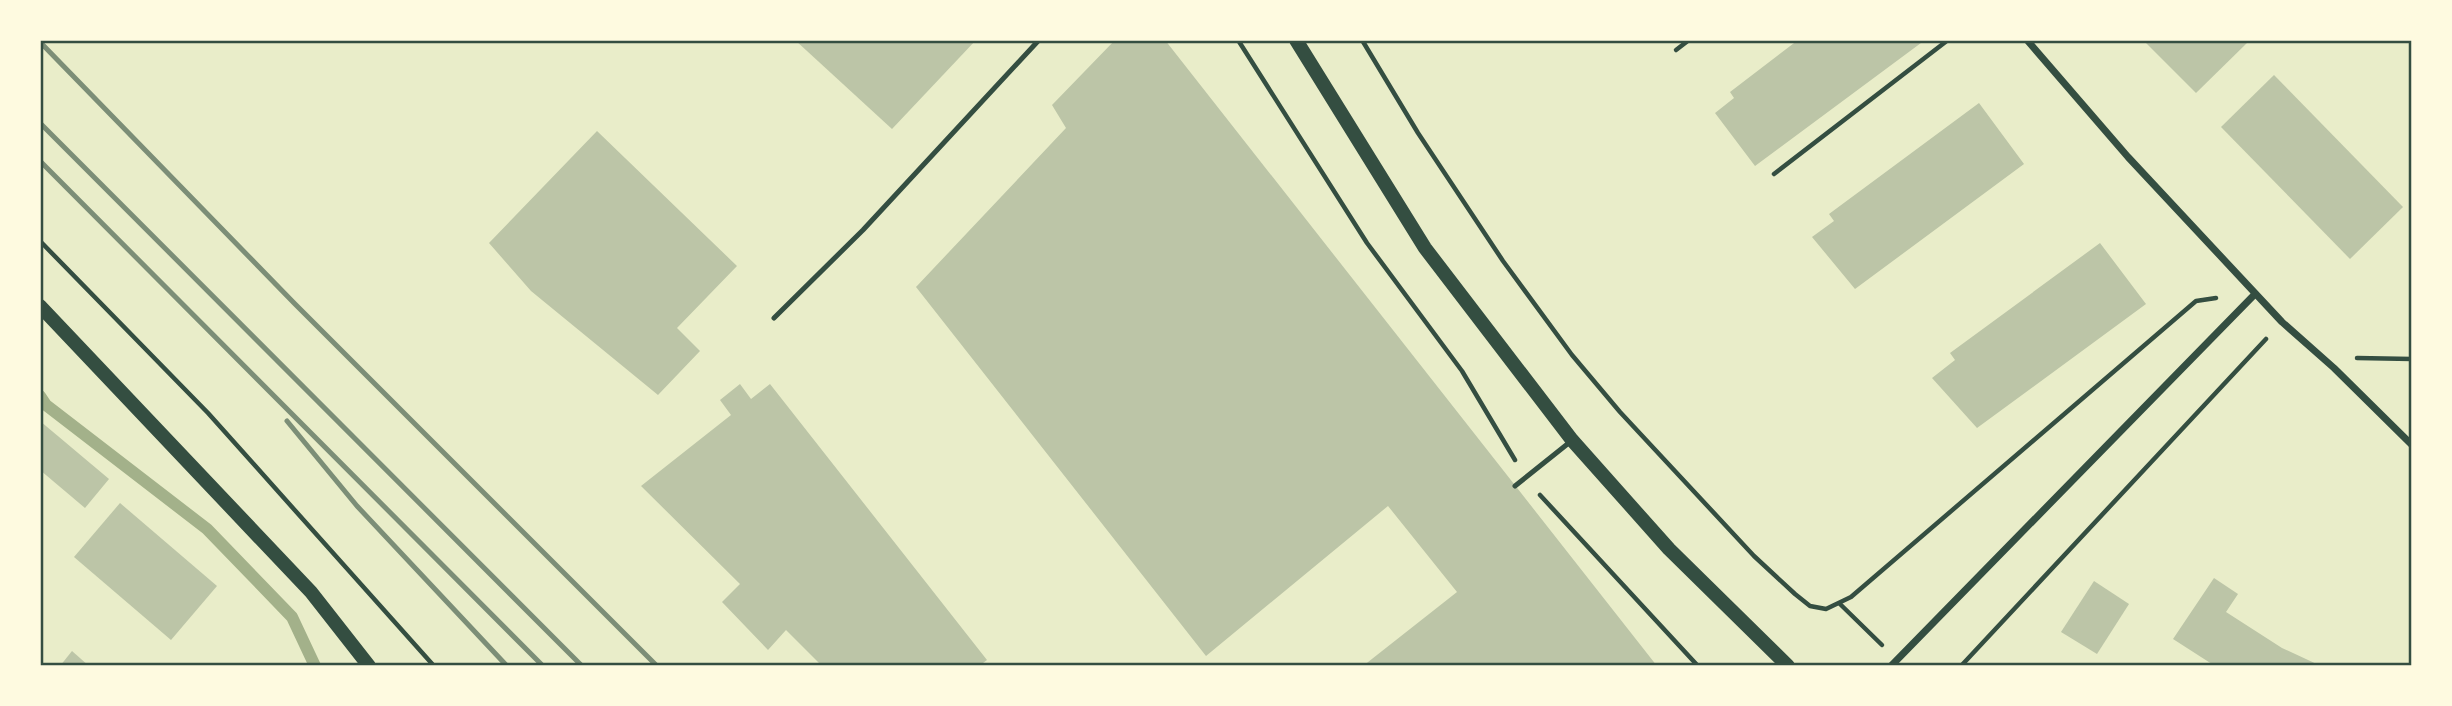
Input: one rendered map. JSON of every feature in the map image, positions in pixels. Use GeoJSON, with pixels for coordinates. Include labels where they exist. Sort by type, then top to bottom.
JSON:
{"type":"FeatureCollection","features":[{"type":"Feature","properties":{"kind":"main road"},"geometry":{"type":"LineString","coordinates":[[1297,40],[1425,248],[1572,440],[1669,549],[1788,666]]}},
{"type":"Feature","properties":{"kind":"main road"},"geometry":{"type":"LineString","coordinates":[[40,306],[311,592],[369,666]]}},
{"type":"Feature","properties":{"kind":"street"},"geometry":{"type":"LineString","coordinates":[[2027,40],[2128,157],[2281,322],[2334,368],[2412,445]]}},
{"type":"Feature","properties":{"kind":"street"},"geometry":{"type":"LineString","coordinates":[[1894,663],[2255,294]]}},
{"type":"Feature","properties":{"kind":"lane"},"geometry":{"type":"LineString","coordinates":[[774,318],[863,230],[1039,40]]}},
{"type":"Feature","properties":{"kind":"lane"},"geometry":{"type":"LineString","coordinates":[[1515,486],[1572,440]]}},
{"type":"Feature","properties":{"kind":"path"},"geometry":{"type":"LineString","coordinates":[[1238,40],[1367,243],[1462,371],[1526,479],[1698,666]]}},
{"type":"Feature","properties":{"kind":"path"},"geometry":{"type":"LineString","coordinates":[[1362,40],[1462,202],[1580,364],[1754,556],[1810,606],[1826,609],[1840,604],[2196,301],[2255,294]]}},
{"type":"Feature","properties":{"kind":"path"},"geometry":{"type":"LineString","coordinates":[[1676,50],[1689,40]]}},
{"type":"Feature","properties":{"kind":"path"},"geometry":{"type":"LineString","coordinates":[[1774,173],[1948,40]]}},
{"type":"Feature","properties":{"kind":"path"},"geometry":{"type":"LineString","coordinates":[[40,241],[208,413],[434,666]]}},
{"type":"Feature","properties":{"kind":"path"},"geometry":{"type":"LineString","coordinates":[[1961,666],[2281,322]]}},
{"type":"Feature","properties":{"kind":"path"},"geometry":{"type":"LineString","coordinates":[[2334,368],[2360,356],[2412,359]]}},
{"type":"Feature","properties":{"kind":"path"},"geometry":{"type":"LineString","coordinates":[[1840,604],[1894,663]]}},
{"type":"Feature","properties":{"kind":"building"},"geometry":{"type":"Polygon","coordinates":[[[795,40],[976,40],[892,129],[795,40]]]}},
{"type":"Feature","properties":{"kind":"building"},"geometry":{"type":"Polygon","coordinates":[[[1115,40],[1165,40],[1657,666],[1363,666],[1457,592],[1388,506],[1206,656],[916,287],[1066,128],[1052,105],[1115,40]]]}},
{"type":"Feature","properties":{"kind":"building"},"geometry":{"type":"Polygon","coordinates":[[[1798,40],[1925,40],[1755,166],[1715,113],[1734,98],[1730,92],[1798,40]]]}},
{"type":"Feature","properties":{"kind":"building"},"geometry":{"type":"Polygon","coordinates":[[[2143,40],[2247,40],[2248,42],[2196,93],[2143,40]]]}},
{"type":"Feature","properties":{"kind":"building"},"geometry":{"type":"Polygon","coordinates":[[[2274,75],[2403,207],[2350,259],[2221,127],[2274,75]]]}},
{"type":"Feature","properties":{"kind":"building"},"geometry":{"type":"Polygon","coordinates":[[[1979,103],[2024,164],[1855,289],[1812,237],[1834,221],[1829,214],[1979,103]]]}},
{"type":"Feature","properties":{"kind":"building"},"geometry":{"type":"Polygon","coordinates":[[[597,131],[737,266],[677,328],[700,351],[658,395],[531,291],[489,243],[597,131]]]}},
{"type":"Feature","properties":{"kind":"building"},"geometry":{"type":"Polygon","coordinates":[[[2100,243],[2146,304],[1977,428],[1932,378],[1955,360],[1950,353],[2100,243]]]}},
{"type":"Feature","properties":{"kind":"building"},"geometry":{"type":"Polygon","coordinates":[[[740,384],[751,399],[770,384],[987,660],[979,666],[822,666],[786,630],[768,650],[722,602],[740,584],[641,486],[731,415],[720,400],[740,384]]]}},
{"type":"Feature","properties":{"kind":"building"},"geometry":{"type":"Polygon","coordinates":[[[40,421],[109,479],[85,508],[40,470],[40,421]]]}},
{"type":"Feature","properties":{"kind":"building"},"geometry":{"type":"Polygon","coordinates":[[[120,503],[217,586],[171,640],[74,557],[120,503]]]}},
{"type":"Feature","properties":{"kind":"building"},"geometry":{"type":"Polygon","coordinates":[[[2214,578],[2238,594],[2226,612],[2282,648],[2321,666],[2215,666],[2173,639],[2214,578]]]}},
{"type":"Feature","properties":{"kind":"building"},"geometry":{"type":"Polygon","coordinates":[[[2094,581],[2129,604],[2097,654],[2061,632],[2094,581]]]}},
{"type":"Feature","properties":{"kind":"building"},"geometry":{"type":"Polygon","coordinates":[[[72,651],[89,666],[60,666],[72,651]]]}},
{"type":"Feature","properties":{"kind":"waterway"},"geometry":{"type":"LineString","coordinates":[[40,396],[46,405],[207,529],[292,617],[315,666]]}},
{"type":"Feature","properties":{"kind":"railway"},"geometry":{"type":"LineString","coordinates":[[40,42],[295,304],[657,666]]}},
{"type":"Feature","properties":{"kind":"railway"},"geometry":{"type":"LineString","coordinates":[[40,123],[582,666]]}},
{"type":"Feature","properties":{"kind":"railway"},"geometry":{"type":"LineString","coordinates":[[40,161],[543,666]]}},
{"type":"Feature","properties":{"kind":"railway"},"geometry":{"type":"LineString","coordinates":[[287,421],[357,506],[507,666]]}}]}
